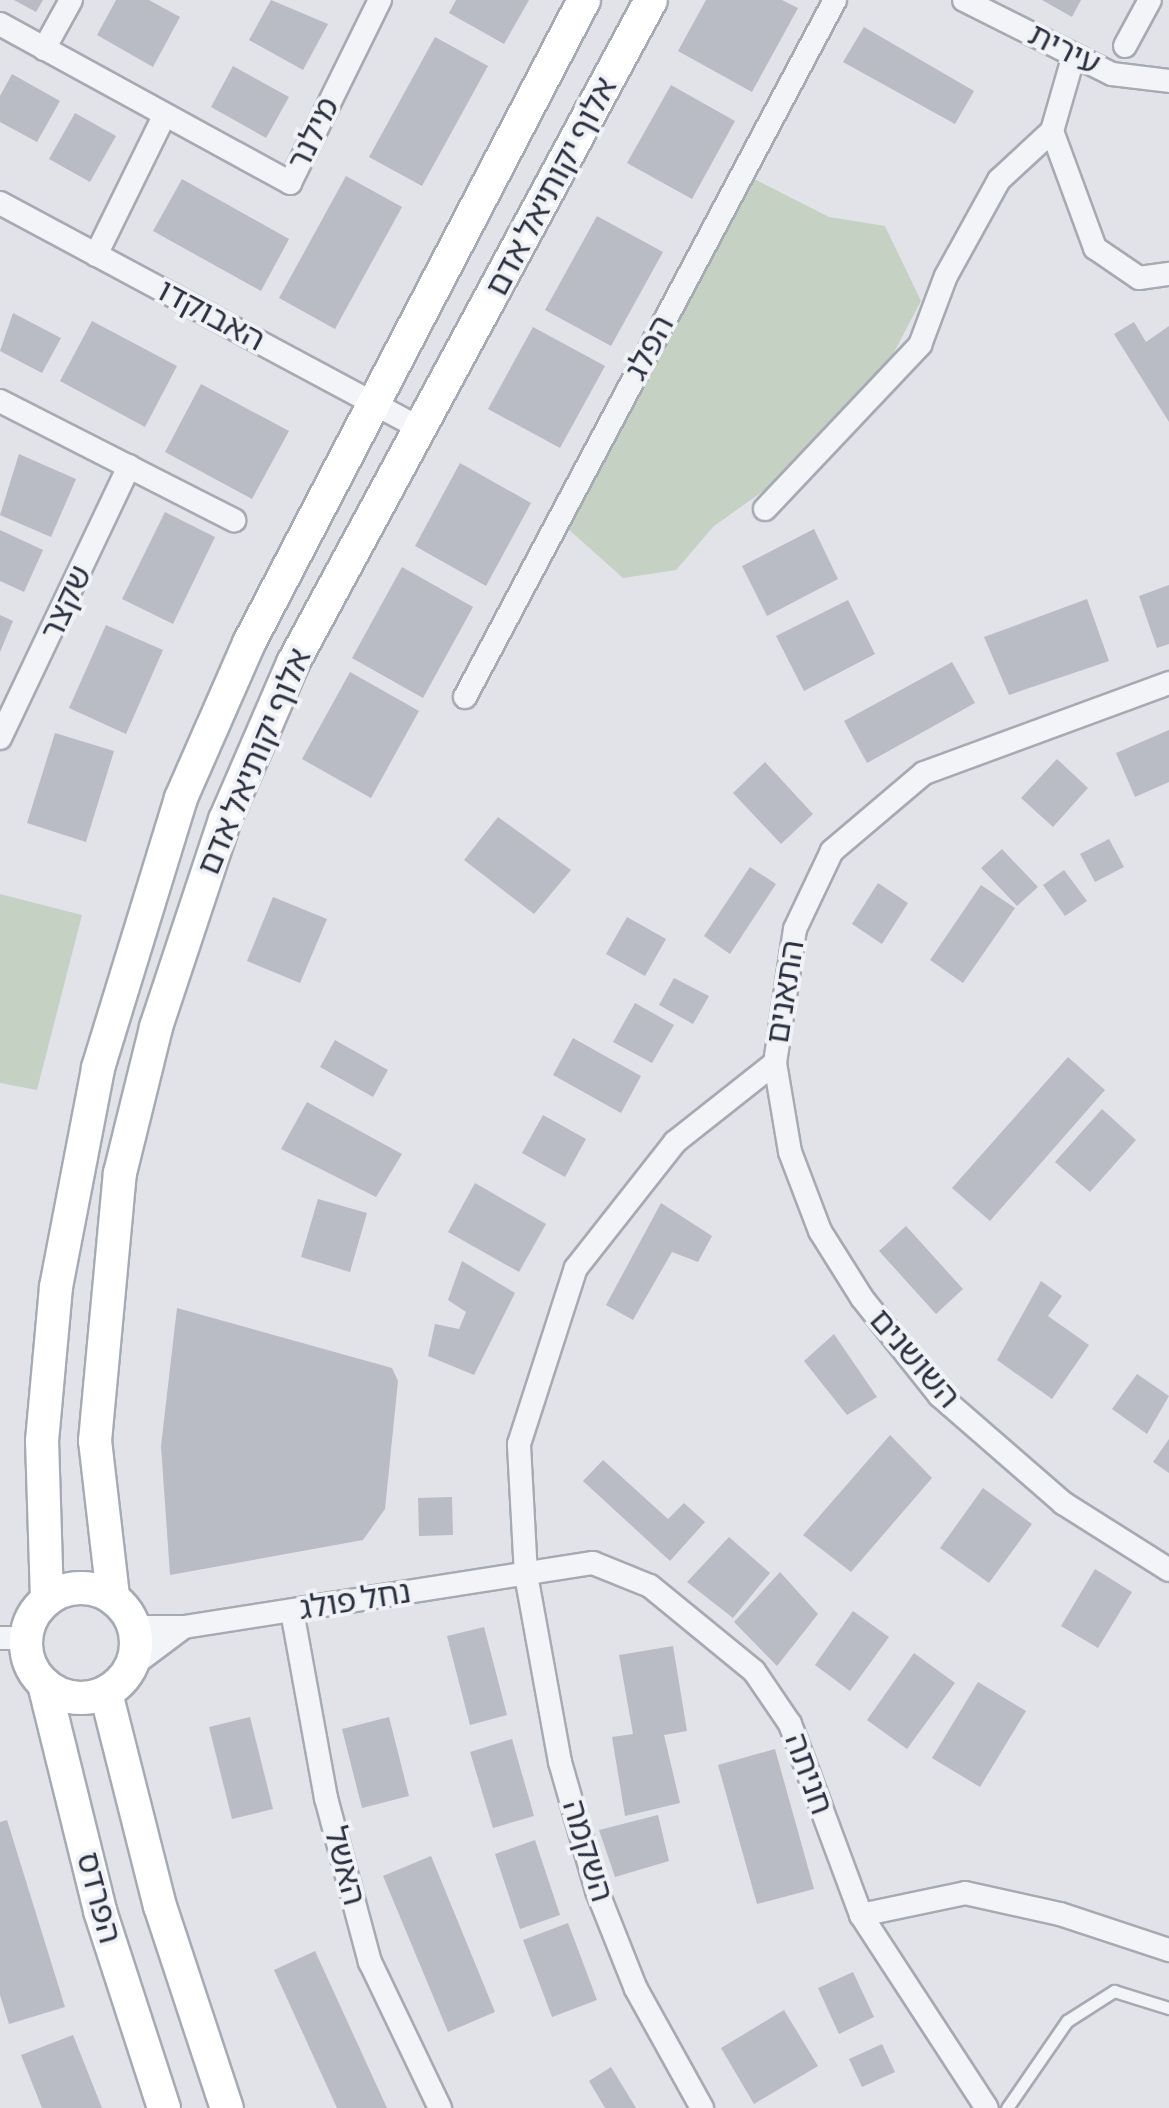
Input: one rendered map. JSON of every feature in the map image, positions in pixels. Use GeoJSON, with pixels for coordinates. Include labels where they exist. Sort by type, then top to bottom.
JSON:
{"type":"FeatureCollection","features":[{"type":"Feature","properties":{"kind":"street"},"geometry":{"type":"LineString","coordinates":[[44,49],[71,0]]}},
{"type":"Feature","properties":{"kind":"street","name":"מילנר"},"geometry":{"type":"LineString","coordinates":[[0,24],[290,183],[380,0]]}},
{"type":"Feature","properties":{"kind":"street","name":"אלוף יקותיאל אדם"},"geometry":{"type":"LineString","coordinates":[[47,1599],[42,1441],[56,1287],[113,1011],[181,798],[249,643],[584,0]]}},
{"type":"Feature","properties":{"kind":"street","name":"אלוף יקותיאל אדם"},"geometry":{"type":"LineString","coordinates":[[113,1596],[95,1441],[104,1295],[120,1173],[156,1027],[225,820],[293,663],[423,430],[651,0]]}},
{"type":"Feature","properties":{"kind":"street","name":"הפלג"},"geometry":{"type":"LineString","coordinates":[[465,697],[835,0]]}},
{"type":"Feature","properties":{"kind":"street","name":"עירית"},"geometry":{"type":"LineString","coordinates":[[964,0],[1112,74],[1169,81]]}},
{"type":"Feature","properties":{"kind":"street"},"geometry":{"type":"LineString","coordinates":[[1125,46],[1150,0]]}},
{"type":"Feature","properties":{"kind":"street"},"geometry":{"type":"LineString","coordinates":[[765,509],[920,345],[946,276],[999,180],[1052,131],[1074,55]]}},
{"type":"Feature","properties":{"kind":"street"},"geometry":{"type":"LineString","coordinates":[[96,255],[164,116]]}},
{"type":"Feature","properties":{"kind":"street"},"geometry":{"type":"LineString","coordinates":[[1052,131],[1095,248],[1139,278],[1169,274]]}},
{"type":"Feature","properties":{"kind":"street","name":"האבוקדו"},"geometry":{"type":"LineString","coordinates":[[0,203],[423,430]]}},
{"type":"Feature","properties":{"kind":"street"},"geometry":{"type":"LineString","coordinates":[[0,401],[234,520]]}},
{"type":"Feature","properties":{"kind":"street","name":"שקצר"},"geometry":{"type":"LineString","coordinates":[[0,738],[129,466]]}},
{"type":"Feature","properties":{"kind":"street","name":"התאנים"},"geometry":{"type":"LineString","coordinates":[[526,1575],[519,1444],[576,1268],[675,1142],[775,1063],[795,929],[832,851],[924,773],[1169,683]]}},
{"type":"Feature","properties":{"kind":"street","name":"השושנים"},"geometry":{"type":"LineString","coordinates":[[775,1063],[790,1152],[820,1231],[862,1298],[940,1396],[1063,1503],[1169,1570]]}},
{"type":"Feature","properties":{"kind":"street","name":"חניתה"},"geometry":{"type":"LineString","coordinates":[[526,1575],[593,1563],[650,1586],[754,1671],[790,1724],[861,1915],[987,2108]]}},
{"type":"Feature","properties":{"kind":"street","name":"נחל פולג"},"geometry":{"type":"LineString","coordinates":[[135,1627],[184,1627],[526,1575]]}},
{"type":"Feature","properties":{"kind":"street","name":"השקמה"},"geometry":{"type":"LineString","coordinates":[[526,1575],[560,1762],[597,1891],[636,1989],[702,2108]]}},
{"type":"Feature","properties":{"kind":"street"},"geometry":{"type":"LineString","coordinates":[[88,1587],[113,1596],[135,1627],[132,1666],[106,1693],[71,1698],[44,1684],[13,1638],[47,1599],[88,1587]]}},
{"type":"Feature","properties":{"kind":"street","name":"האשל"},"geometry":{"type":"LineString","coordinates":[[292,1611],[326,1798],[370,1962],[440,2108]]}},
{"type":"Feature","properties":{"kind":"street","name":"נחל פולג"},"geometry":{"type":"LineString","coordinates":[[132,1666],[184,1627]]}},
{"type":"Feature","properties":{"kind":"street","name":"הפרדס"},"geometry":{"type":"LineString","coordinates":[[44,1684],[100,1911],[164,2108]]}},
{"type":"Feature","properties":{"kind":"street","name":"הפרדס"},"geometry":{"type":"LineString","coordinates":[[106,1693],[160,1906],[227,2108]]}},
{"type":"Feature","properties":{"kind":"street"},"geometry":{"type":"LineString","coordinates":[[861,1915],[965,1893],[1060,1914],[1169,1950]]}},
{"type":"Feature","properties":{"kind":"lane"},"geometry":{"type":"LineString","coordinates":[[1007,2108],[1067,2021],[1114,1991],[1169,2008]]}},
{"type":"Feature","properties":{"kind":"green space"},"geometry":{"type":"Polygon","coordinates":[[[754,179],[829,217],[885,226],[921,301],[892,356],[787,474],[714,526],[676,570],[623,578],[567,528],[754,179]]]}},
{"type":"Feature","properties":{"kind":"green space"},"geometry":{"type":"Polygon","coordinates":[[[0,894],[82,915],[37,1090],[0,1083],[0,894]]]}},
{"type":"Feature","properties":{"kind":"building"},"geometry":{"type":"Polygon","coordinates":[[[14,0],[43,0],[36,12],[14,0]]]}},
{"type":"Feature","properties":{"kind":"building"},"geometry":{"type":"Polygon","coordinates":[[[116,0],[149,0],[180,17],[153,67],[97,35],[116,0]]]}},
{"type":"Feature","properties":{"kind":"building"},"geometry":{"type":"Polygon","coordinates":[[[271,0],[328,24],[303,70],[249,40],[271,0]]]}},
{"type":"Feature","properties":{"kind":"building"},"geometry":{"type":"Polygon","coordinates":[[[456,0],[529,0],[504,44],[449,13],[456,0]]]}},
{"type":"Feature","properties":{"kind":"building"},"geometry":{"type":"Polygon","coordinates":[[[706,0],[782,0],[798,8],[752,92],[678,51],[706,0]]]}},
{"type":"Feature","properties":{"kind":"building"},"geometry":{"type":"Polygon","coordinates":[[[1042,0],[1081,0],[1072,17],[1042,0]]]}},
{"type":"Feature","properties":{"kind":"building"},"geometry":{"type":"Polygon","coordinates":[[[864,27],[974,91],[955,124],[843,62],[864,27]]]}},
{"type":"Feature","properties":{"kind":"building"},"geometry":{"type":"Polygon","coordinates":[[[435,37],[488,66],[422,186],[369,157],[435,37]]]}},
{"type":"Feature","properties":{"kind":"building"},"geometry":{"type":"Polygon","coordinates":[[[233,66],[289,97],[266,138],[211,107],[233,66]]]}},
{"type":"Feature","properties":{"kind":"building"},"geometry":{"type":"Polygon","coordinates":[[[12,74],[60,101],[37,142],[0,122],[0,96],[12,74]]]}},
{"type":"Feature","properties":{"kind":"building"},"geometry":{"type":"Polygon","coordinates":[[[671,85],[735,121],[692,199],[627,163],[671,85]]]}},
{"type":"Feature","properties":{"kind":"building"},"geometry":{"type":"Polygon","coordinates":[[[75,113],[116,136],[90,182],[49,159],[75,113]]]}},
{"type":"Feature","properties":{"kind":"building"},"geometry":{"type":"Polygon","coordinates":[[[346,176],[402,207],[335,329],[279,298],[346,176]]]}},
{"type":"Feature","properties":{"kind":"building"},"geometry":{"type":"Polygon","coordinates":[[[182,179],[289,239],[261,291],[153,231],[182,179]]]}},
{"type":"Feature","properties":{"kind":"building"},"geometry":{"type":"Polygon","coordinates":[[[597,216],[663,252],[611,346],[545,310],[597,216]]]}},
{"type":"Feature","properties":{"kind":"building"},"geometry":{"type":"Polygon","coordinates":[[[13,313],[61,338],[42,373],[0,351],[13,313]]]}},
{"type":"Feature","properties":{"kind":"building"},"geometry":{"type":"Polygon","coordinates":[[[92,321],[177,366],[145,427],[60,381],[92,321]]]}},
{"type":"Feature","properties":{"kind":"building"},"geometry":{"type":"Polygon","coordinates":[[[1134,322],[1146,342],[1169,326],[1169,422],[1114,334],[1134,322]]]}},
{"type":"Feature","properties":{"kind":"building"},"geometry":{"type":"Polygon","coordinates":[[[533,327],[605,366],[560,448],[488,409],[533,327]]]}},
{"type":"Feature","properties":{"kind":"building"},"geometry":{"type":"Polygon","coordinates":[[[201,384],[289,431],[252,499],[165,452],[201,384]]]}},
{"type":"Feature","properties":{"kind":"building"},"geometry":{"type":"Polygon","coordinates":[[[19,454],[76,479],[51,537],[0,515],[19,454]]]}},
{"type":"Feature","properties":{"kind":"building"},"geometry":{"type":"Polygon","coordinates":[[[460,463],[531,503],[486,586],[415,546],[460,463]]]}},
{"type":"Feature","properties":{"kind":"building"},"geometry":{"type":"Polygon","coordinates":[[[165,512],[215,537],[173,624],[122,599],[165,512]]]}},
{"type":"Feature","properties":{"kind":"building"},"geometry":{"type":"Polygon","coordinates":[[[814,529],[838,579],[767,616],[742,566],[814,529]]]}},
{"type":"Feature","properties":{"kind":"building"},"geometry":{"type":"Polygon","coordinates":[[[0,530],[43,550],[24,592],[0,581],[0,530]]]}},
{"type":"Feature","properties":{"kind":"building"},"geometry":{"type":"Polygon","coordinates":[[[402,567],[473,607],[423,698],[352,658],[402,567]]]}},
{"type":"Feature","properties":{"kind":"building"},"geometry":{"type":"Polygon","coordinates":[[[1169,585],[1169,644],[1157,648],[1139,596],[1169,585]]]}},
{"type":"Feature","properties":{"kind":"building"},"geometry":{"type":"Polygon","coordinates":[[[1087,599],[1109,661],[1009,695],[984,637],[1087,599]]]}},
{"type":"Feature","properties":{"kind":"building"},"geometry":{"type":"Polygon","coordinates":[[[848,600],[875,654],[804,691],[776,636],[848,600]]]}},
{"type":"Feature","properties":{"kind":"building"},"geometry":{"type":"Polygon","coordinates":[[[0,615],[13,621],[0,652],[0,615]]]}},
{"type":"Feature","properties":{"kind":"building"},"geometry":{"type":"Polygon","coordinates":[[[106,625],[163,650],[126,734],[69,708],[106,625]]]}},
{"type":"Feature","properties":{"kind":"building"},"geometry":{"type":"Polygon","coordinates":[[[952,662],[975,703],[867,763],[844,721],[952,662]]]}},
{"type":"Feature","properties":{"kind":"building"},"geometry":{"type":"Polygon","coordinates":[[[350,672],[419,711],[371,798],[302,759],[350,672]]]}},
{"type":"Feature","properties":{"kind":"building"},"geometry":{"type":"Polygon","coordinates":[[[1169,730],[1169,782],[1135,797],[1116,753],[1169,730]]]}},
{"type":"Feature","properties":{"kind":"building"},"geometry":{"type":"Polygon","coordinates":[[[55,733],[114,751],[86,842],[27,823],[55,733]]]}},
{"type":"Feature","properties":{"kind":"building"},"geometry":{"type":"Polygon","coordinates":[[[1057,759],[1088,788],[1053,827],[1021,798],[1057,759]]]}},
{"type":"Feature","properties":{"kind":"building"},"geometry":{"type":"Polygon","coordinates":[[[765,762],[813,814],[781,844],[733,793],[765,762]]]}},
{"type":"Feature","properties":{"kind":"building"},"geometry":{"type":"Polygon","coordinates":[[[498,817],[571,870],[534,914],[464,860],[498,817]]]}},
{"type":"Feature","properties":{"kind":"building"},"geometry":{"type":"Polygon","coordinates":[[[1109,839],[1124,867],[1095,882],[1080,854],[1109,839]]]}},
{"type":"Feature","properties":{"kind":"building"},"geometry":{"type":"Polygon","coordinates":[[[1002,849],[1038,887],[1017,906],[981,868],[1002,849]]]}},
{"type":"Feature","properties":{"kind":"building"},"geometry":{"type":"Polygon","coordinates":[[[750,867],[776,884],[730,954],[704,936],[750,867]]]}},
{"type":"Feature","properties":{"kind":"building"},"geometry":{"type":"Polygon","coordinates":[[[1064,870],[1087,901],[1065,916],[1043,885],[1064,870]]]}},
{"type":"Feature","properties":{"kind":"building"},"geometry":{"type":"Polygon","coordinates":[[[878,883],[908,903],[882,944],[852,924],[878,883]]]}},
{"type":"Feature","properties":{"kind":"building"},"geometry":{"type":"Polygon","coordinates":[[[981,885],[1015,908],[963,983],[930,960],[981,885]]]}},
{"type":"Feature","properties":{"kind":"building"},"geometry":{"type":"Polygon","coordinates":[[[273,897],[327,919],[300,983],[247,961],[273,897]]]}},
{"type":"Feature","properties":{"kind":"building"},"geometry":{"type":"Polygon","coordinates":[[[627,917],[666,939],[645,976],[606,954],[627,917]]]}},
{"type":"Feature","properties":{"kind":"building"},"geometry":{"type":"Polygon","coordinates":[[[674,978],[709,996],[693,1024],[659,1005],[674,978]]]}},
{"type":"Feature","properties":{"kind":"building"},"geometry":{"type":"Polygon","coordinates":[[[635,1003],[674,1025],[652,1063],[613,1042],[635,1003]]]}},
{"type":"Feature","properties":{"kind":"building"},"geometry":{"type":"Polygon","coordinates":[[[573,1038],[641,1076],[621,1113],[553,1075],[573,1038]]]}},
{"type":"Feature","properties":{"kind":"building"},"geometry":{"type":"Polygon","coordinates":[[[335,1040],[388,1070],[373,1097],[320,1067],[335,1040]]]}},
{"type":"Feature","properties":{"kind":"building"},"geometry":{"type":"Polygon","coordinates":[[[1068,1057],[1105,1090],[990,1221],[952,1188],[1068,1057]]]}},
{"type":"Feature","properties":{"kind":"building"},"geometry":{"type":"Polygon","coordinates":[[[307,1102],[402,1154],[376,1197],[281,1149],[307,1102]]]}},
{"type":"Feature","properties":{"kind":"building"},"geometry":{"type":"Polygon","coordinates":[[[1102,1109],[1136,1140],[1090,1192],[1055,1162],[1102,1109]]]}},
{"type":"Feature","properties":{"kind":"building"},"geometry":{"type":"Polygon","coordinates":[[[543,1115],[586,1139],[565,1177],[522,1153],[543,1115]]]}},
{"type":"Feature","properties":{"kind":"building"},"geometry":{"type":"Polygon","coordinates":[[[475,1183],[546,1224],[519,1272],[448,1232],[475,1183]]]}},
{"type":"Feature","properties":{"kind":"building"},"geometry":{"type":"Polygon","coordinates":[[[318,1199],[367,1213],[350,1272],[301,1257],[318,1199]]]}},
{"type":"Feature","properties":{"kind":"building"},"geometry":{"type":"Polygon","coordinates":[[[661,1203],[712,1236],[698,1262],[672,1252],[633,1320],[606,1305],[661,1203]]]}},
{"type":"Feature","properties":{"kind":"building"},"geometry":{"type":"Polygon","coordinates":[[[906,1226],[963,1289],[936,1314],[879,1251],[906,1226]]]}},
{"type":"Feature","properties":{"kind":"building"},"geometry":{"type":"Polygon","coordinates":[[[462,1261],[515,1293],[474,1375],[428,1356],[435,1324],[459,1329],[466,1312],[448,1300],[462,1261]]]}},
{"type":"Feature","properties":{"kind":"building"},"geometry":{"type":"Polygon","coordinates":[[[1041,1281],[1062,1296],[1048,1316],[1089,1345],[1052,1399],[997,1360],[1041,1281]]]}},
{"type":"Feature","properties":{"kind":"building"},"geometry":{"type":"Polygon","coordinates":[[[177,1308],[392,1368],[398,1381],[385,1509],[363,1540],[170,1575],[161,1446],[177,1308]]]}},
{"type":"Feature","properties":{"kind":"building"},"geometry":{"type":"Polygon","coordinates":[[[834,1334],[877,1397],[847,1415],[804,1361],[834,1334]]]}},
{"type":"Feature","properties":{"kind":"building"},"geometry":{"type":"Polygon","coordinates":[[[1137,1374],[1169,1396],[1147,1434],[1112,1409],[1137,1374]]]}},
{"type":"Feature","properties":{"kind":"building"},"geometry":{"type":"Polygon","coordinates":[[[890,1435],[932,1478],[851,1572],[803,1535],[890,1435]]]}},
{"type":"Feature","properties":{"kind":"building"},"geometry":{"type":"Polygon","coordinates":[[[1169,1439],[1169,1473],[1153,1462],[1169,1439]]]}},
{"type":"Feature","properties":{"kind":"building"},"geometry":{"type":"Polygon","coordinates":[[[603,1460],[668,1519],[684,1503],[705,1522],[670,1561],[583,1481],[603,1460]]]}},
{"type":"Feature","properties":{"kind":"building"},"geometry":{"type":"Polygon","coordinates":[[[983,1488],[1032,1524],[989,1583],[940,1548],[983,1488]]]}},
{"type":"Feature","properties":{"kind":"building"},"geometry":{"type":"Polygon","coordinates":[[[452,1497],[453,1535],[419,1536],[418,1498],[452,1497]]]}},
{"type":"Feature","properties":{"kind":"building"},"geometry":{"type":"Polygon","coordinates":[[[729,1537],[770,1573],[733,1618],[687,1582],[729,1537]]]}},
{"type":"Feature","properties":{"kind":"building"},"geometry":{"type":"Polygon","coordinates":[[[1095,1569],[1132,1592],[1098,1648],[1061,1626],[1095,1569]]]}},
{"type":"Feature","properties":{"kind":"building"},"geometry":{"type":"Polygon","coordinates":[[[780,1572],[818,1614],[777,1666],[734,1622],[780,1572]]]}},
{"type":"Feature","properties":{"kind":"building"},"geometry":{"type":"Polygon","coordinates":[[[853,1611],[889,1637],[850,1691],[815,1665],[853,1611]]]}},
{"type":"Feature","properties":{"kind":"building"},"geometry":{"type":"Polygon","coordinates":[[[484,1627],[507,1715],[470,1725],[447,1636],[484,1627]]]}},
{"type":"Feature","properties":{"kind":"building"},"geometry":{"type":"Polygon","coordinates":[[[673,1646],[687,1731],[664,1735],[680,1803],[625,1816],[612,1737],[633,1734],[619,1655],[673,1646]]]}},
{"type":"Feature","properties":{"kind":"building"},"geometry":{"type":"Polygon","coordinates":[[[914,1653],[955,1683],[907,1749],[867,1720],[914,1653]]]}},
{"type":"Feature","properties":{"kind":"building"},"geometry":{"type":"Polygon","coordinates":[[[978,1682],[1026,1711],[980,1787],[932,1758],[978,1682]]]}},
{"type":"Feature","properties":{"kind":"building"},"geometry":{"type":"Polygon","coordinates":[[[250,1717],[273,1809],[232,1819],[209,1727],[250,1717]]]}},
{"type":"Feature","properties":{"kind":"building"},"geometry":{"type":"Polygon","coordinates":[[[389,1717],[409,1796],[362,1808],[342,1729],[389,1717]]]}},
{"type":"Feature","properties":{"kind":"building"},"geometry":{"type":"Polygon","coordinates":[[[512,1739],[534,1816],[493,1828],[470,1752],[512,1739]]]}},
{"type":"Feature","properties":{"kind":"building"},"geometry":{"type":"Polygon","coordinates":[[[775,1749],[814,1889],[757,1904],[718,1765],[775,1749]]]}},
{"type":"Feature","properties":{"kind":"building"},"geometry":{"type":"Polygon","coordinates":[[[658,1815],[669,1861],[615,1877],[599,1830],[658,1815]]]}},
{"type":"Feature","properties":{"kind":"building"},"geometry":{"type":"Polygon","coordinates":[[[7,1820],[65,2007],[9,2024],[0,1995],[0,1822],[7,1820]]]}},
{"type":"Feature","properties":{"kind":"building"},"geometry":{"type":"Polygon","coordinates":[[[535,1840],[560,1915],[520,1929],[495,1854],[535,1840]]]}},
{"type":"Feature","properties":{"kind":"building"},"geometry":{"type":"Polygon","coordinates":[[[431,1856],[495,2012],[448,2032],[383,1876],[431,1856]]]}},
{"type":"Feature","properties":{"kind":"building"},"geometry":{"type":"Polygon","coordinates":[[[568,1923],[597,2000],[552,2017],[523,1940],[568,1923]]]}},
{"type":"Feature","properties":{"kind":"building"},"geometry":{"type":"Polygon","coordinates":[[[315,1951],[387,2108],[337,2108],[274,1970],[315,1951]]]}},
{"type":"Feature","properties":{"kind":"building"},"geometry":{"type":"Polygon","coordinates":[[[853,1972],[874,2017],[839,2034],[818,1988],[853,1972]]]}},
{"type":"Feature","properties":{"kind":"building"},"geometry":{"type":"Polygon","coordinates":[[[784,2010],[818,2066],[754,2104],[721,2048],[784,2010]]]}},
{"type":"Feature","properties":{"kind":"building"},"geometry":{"type":"Polygon","coordinates":[[[73,2035],[102,2108],[42,2108],[21,2055],[73,2035]]]}},
{"type":"Feature","properties":{"kind":"building"},"geometry":{"type":"Polygon","coordinates":[[[882,2044],[895,2072],[862,2087],[849,2059],[882,2044]]]}},
{"type":"Feature","properties":{"kind":"building"},"geometry":{"type":"Polygon","coordinates":[[[611,2067],[636,2108],[605,2108],[589,2081],[611,2067]]]}}]}
